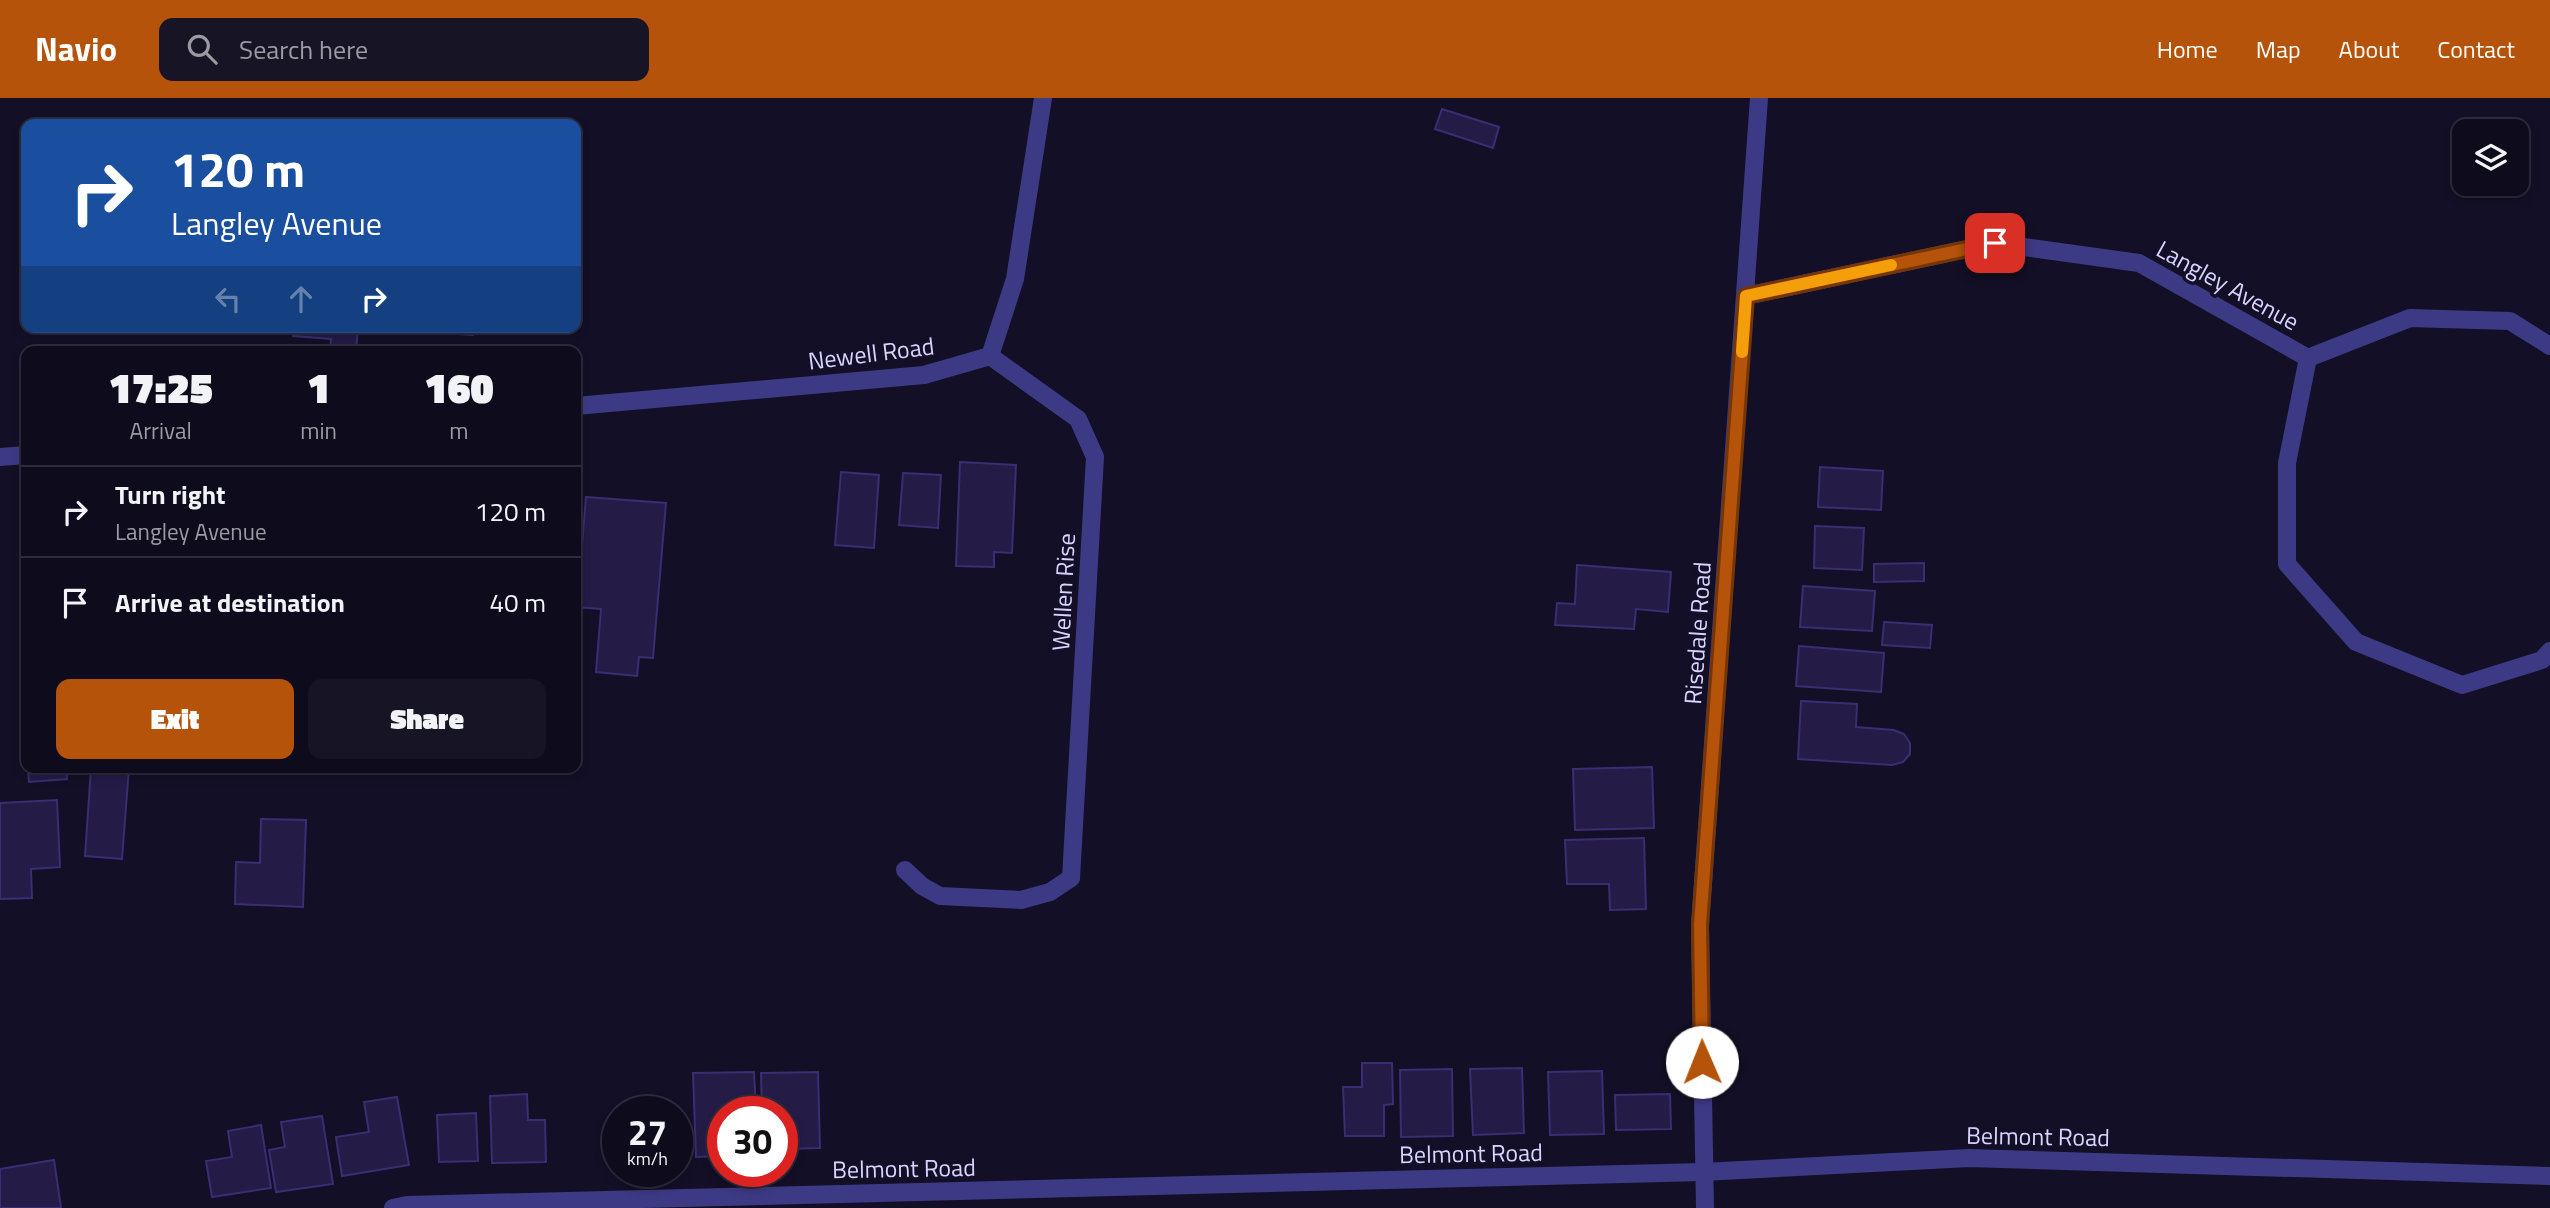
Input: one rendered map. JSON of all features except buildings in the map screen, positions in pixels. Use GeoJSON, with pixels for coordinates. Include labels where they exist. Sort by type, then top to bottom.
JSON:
{"type":"FeatureCollection","features":[{"type":"Feature","properties":{"kind":"street"},"geometry":{"type":"LineString","coordinates":[[990,356],[1015,279],[1043,98]]}},
{"type":"Feature","properties":{"kind":"street","name":"Risedale Road"},"geometry":{"type":"LineString","coordinates":[[1705,1208],[1700,925],[1759,98]]}},
{"type":"Feature","properties":{"kind":"street","name":"Langley Avenue"},"geometry":{"type":"LineString","coordinates":[[1746,296],[1995,243],[2139,263],[2308,358],[2410,318],[2510,321],[2550,346]]}},
{"type":"Feature","properties":{"kind":"street","name":"Newell Road"},"geometry":{"type":"LineString","coordinates":[[581,406],[924,375],[990,356]]}},
{"type":"Feature","properties":{"kind":"street","name":"Wellen Rise"},"geometry":{"type":"LineString","coordinates":[[905,870],[922,886],[940,896],[1021,900],[1050,892],[1071,878],[1095,457],[1078,419],[990,356]]}},
{"type":"Feature","properties":{"kind":"street"},"geometry":{"type":"LineString","coordinates":[[2308,358],[2287,463],[2287,564],[2356,642],[2462,685],[2542,660],[2550,651]]}},
{"type":"Feature","properties":{"kind":"street"},"geometry":{"type":"LineString","coordinates":[[0,457],[21,455]]}},
{"type":"Feature","properties":{"kind":"street","name":"Belmont Road"},"geometry":{"type":"LineString","coordinates":[[393,1208],[407,1205],[1703,1172],[1969,1158],[2550,1176]]}},
{"type":"Feature","properties":{"kind":"slow traffic"},"geometry":{"type":"LineString","coordinates":[[1742,352],[1746,296],[1891,265]]}},
{"type":"Feature","properties":{"kind":"route"},"geometry":{"type":"LineString","coordinates":[[1702,1062],[1700,925],[1746,296],[1995,243]]}}]}
